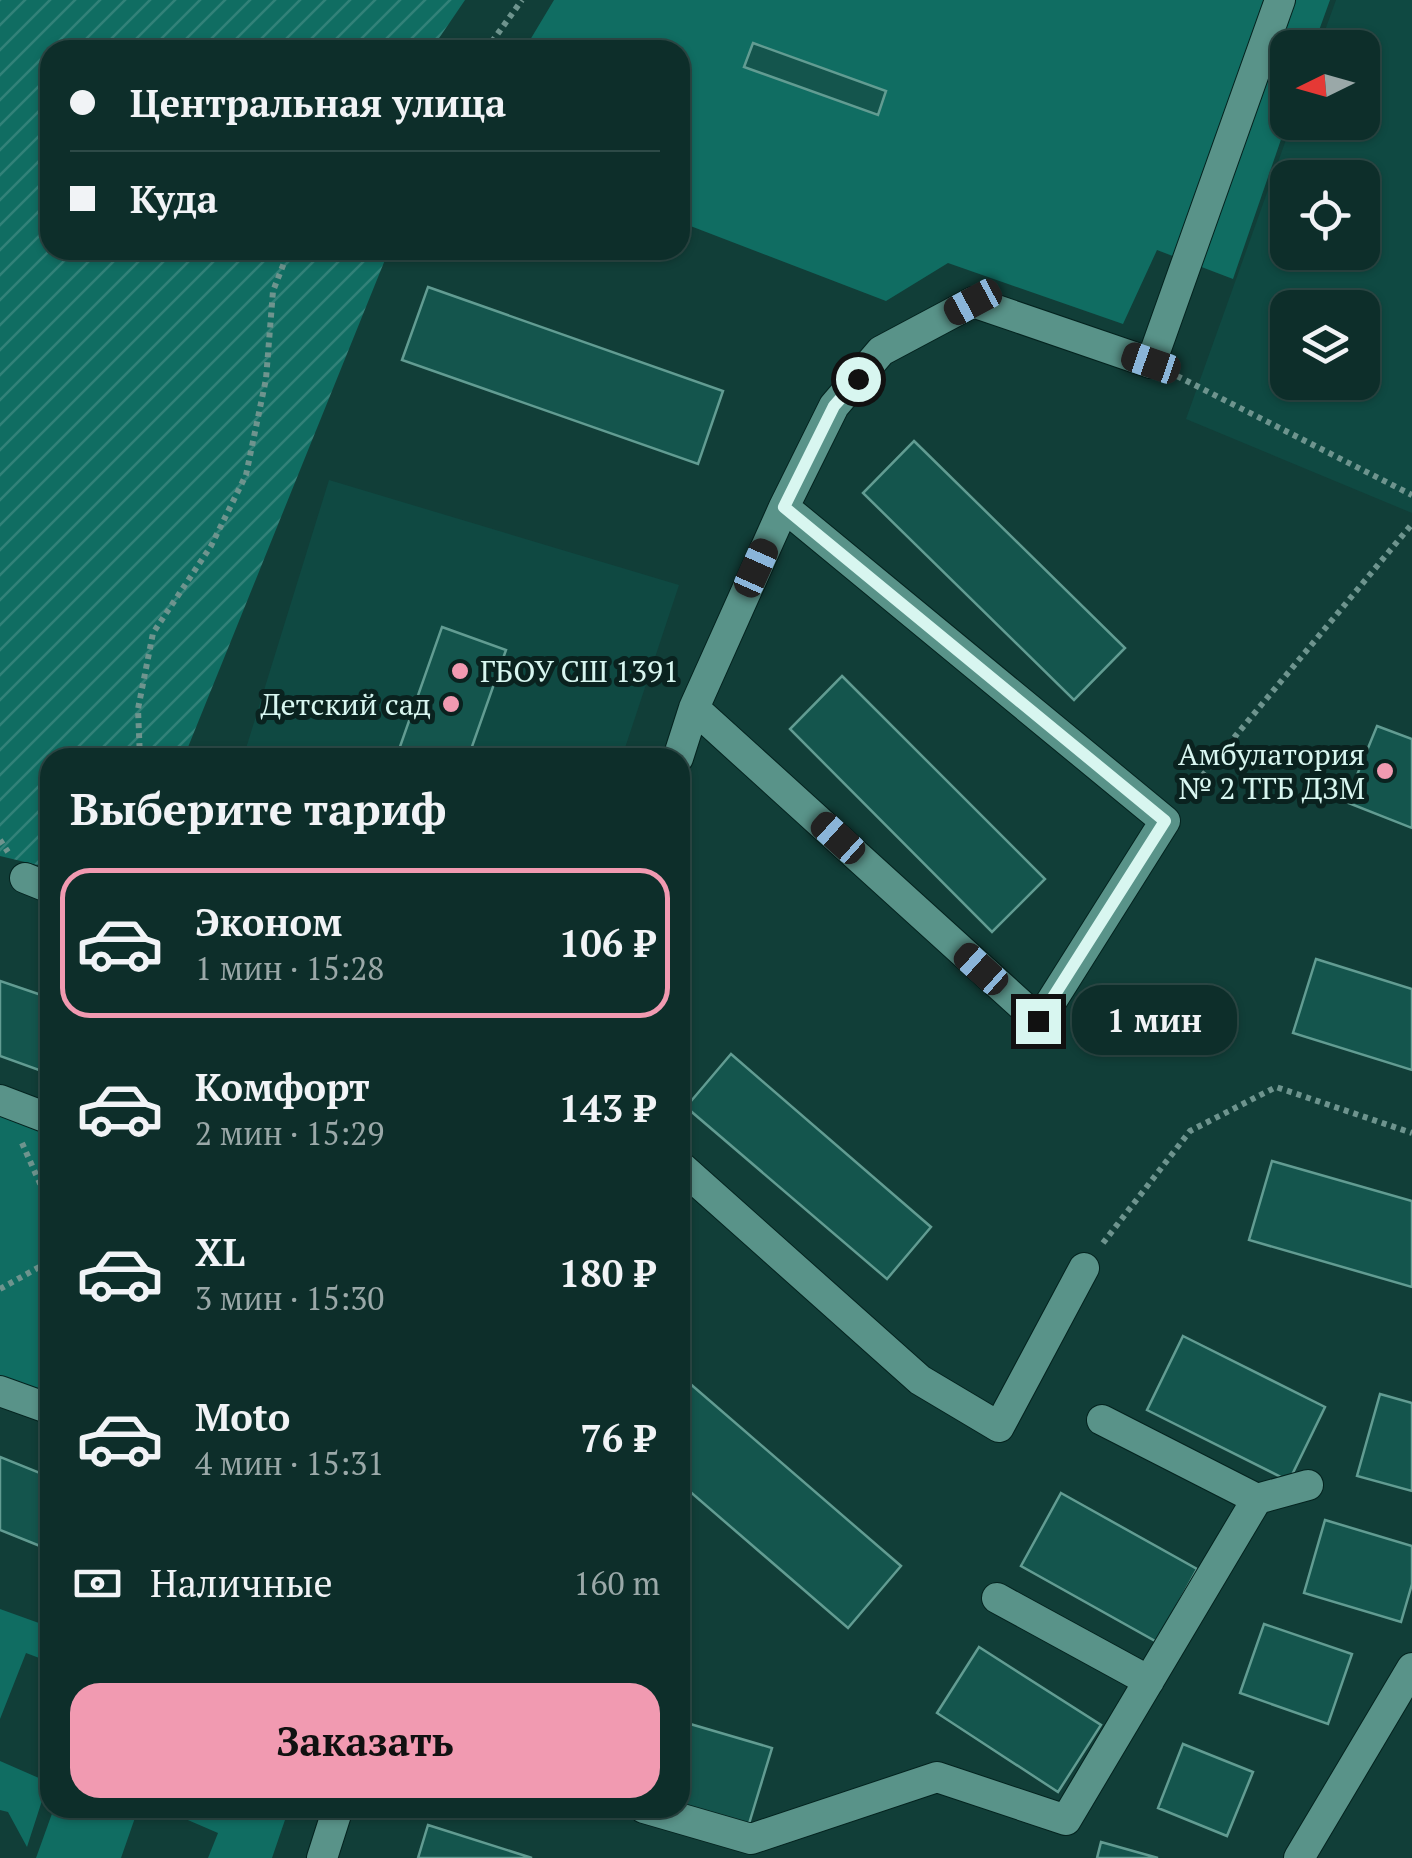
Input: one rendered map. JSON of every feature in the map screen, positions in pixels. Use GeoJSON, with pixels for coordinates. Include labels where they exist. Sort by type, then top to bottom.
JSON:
{"type":"FeatureCollection","features":[{"type":"Feature","properties":{"kind":"street"},"geometry":{"type":"LineString","coordinates":[[681,748],[694,708],[834,406],[881,352],[973,302],[1151,363],[1280,0]]}},
{"type":"Feature","properties":{"kind":"street"},"geometry":{"type":"LineString","coordinates":[[694,708],[1038,1021],[1165,821],[784,507]]}},
{"type":"Feature","properties":{"kind":"street"},"geometry":{"type":"LineString","coordinates":[[2,1101],[40,1115]]}},
{"type":"Feature","properties":{"kind":"street"},"geometry":{"type":"LineString","coordinates":[[690,1175],[920,1380],[1000,1427],[1084,1268]]}},
{"type":"Feature","properties":{"kind":"street"},"geometry":{"type":"LineString","coordinates":[[0,1391],[40,1405]]}},
{"type":"Feature","properties":{"kind":"street"},"geometry":{"type":"LineString","coordinates":[[1102,1420],[1257,1500],[1308,1486]]}},
{"type":"Feature","properties":{"kind":"street"},"geometry":{"type":"LineString","coordinates":[[679,1818],[751,1839],[937,1777],[1066,1820],[1257,1500]]}},
{"type":"Feature","properties":{"kind":"street"},"geometry":{"type":"LineString","coordinates":[[997,1598],[1149,1681]]}},
{"type":"Feature","properties":{"kind":"street"},"geometry":{"type":"LineString","coordinates":[[1300,1858],[1412,1668]]}},
{"type":"Feature","properties":{"kind":"street"},"geometry":{"type":"LineString","coordinates":[[322,1858],[335,1818]]}},
{"type":"Feature","properties":{"kind":"path"},"geometry":{"type":"LineString","coordinates":[[493,40],[522,0]]}},
{"type":"Feature","properties":{"kind":"path"},"geometry":{"type":"LineString","coordinates":[[140,748],[138,709],[153,632],[210,546],[246,475],[266,379],[272,290],[285,260]]}},
{"type":"Feature","properties":{"kind":"path"},"geometry":{"type":"LineString","coordinates":[[1151,363],[1412,495]]}},
{"type":"Feature","properties":{"kind":"path"},"geometry":{"type":"LineString","coordinates":[[1165,821],[1412,524]]}},
{"type":"Feature","properties":{"kind":"path"},"geometry":{"type":"LineString","coordinates":[[1084,1268],[1190,1131],[1276,1087],[1412,1133]]}},
{"type":"Feature","properties":{"kind":"path"},"geometry":{"type":"LineString","coordinates":[[2,1101],[40,1184]]}},
{"type":"Feature","properties":{"kind":"path"},"geometry":{"type":"LineString","coordinates":[[0,1289],[40,1266]]}},
{"type":"Feature","properties":{"kind":"shaded area"},"geometry":{"type":"Polygon","coordinates":[[[1336,0],[1412,0],[1412,513],[1186,419],[1270,184],[1270,270],[1380,270],[1380,160],[1279,160],[1286,140],[1380,140],[1380,30],[1325,30],[1336,0]]]}},
{"type":"Feature","properties":{"kind":"shaded area","name":"ГБОУ СШ 1391"},"geometry":{"type":"Polygon","coordinates":[[[329,480],[679,585],[625,748],[246,748],[329,480]]]}},
{"type":"Feature","properties":{"kind":"green space"},"geometry":{"type":"Polygon","coordinates":[[[0,0],[465,0],[438,40],[40,40],[40,260],[385,260],[188,748],[40,748],[40,866],[0,856],[0,0]]]}},
{"type":"Feature","properties":{"kind":"green space"},"geometry":{"type":"Polygon","coordinates":[[[554,0],[1330,0],[1319,30],[1270,30],[1270,140],[1281,140],[1274,160],[1270,160],[1270,171],[1233,279],[1157,250],[1123,324],[948,263],[886,301],[690,226],[690,40],[530,40],[554,0]]]}},
{"type":"Feature","properties":{"kind":"green space"},"geometry":{"type":"Polygon","coordinates":[[[0,1114],[40,1129],[40,1395],[0,1380],[0,1114]]]}},
{"type":"Feature","properties":{"kind":"green space"},"geometry":{"type":"Polygon","coordinates":[[[0,1609],[40,1623],[40,1658],[26,1653],[0,1719],[0,1609]]]}},
{"type":"Feature","properties":{"kind":"green space"},"geometry":{"type":"Polygon","coordinates":[[[0,1761],[40,1778],[40,1807],[27,1847],[8,1812],[0,1810],[0,1761]]]}},
{"type":"Feature","properties":{"kind":"green space"},"geometry":{"type":"Polygon","coordinates":[[[50,1818],[135,1818],[121,1858],[36,1858],[50,1818]]]}},
{"type":"Feature","properties":{"kind":"green space"},"geometry":{"type":"Polygon","coordinates":[[[183,1818],[286,1818],[272,1858],[208,1858],[218,1833],[183,1818]]]}},
{"type":"Feature","properties":{"kind":"building"},"geometry":{"type":"Polygon","coordinates":[[[753,43],[886,91],[878,115],[744,67],[753,43]]]}},
{"type":"Feature","properties":{"kind":"building"},"geometry":{"type":"Polygon","coordinates":[[[428,287],[723,391],[698,464],[402,360],[428,287]]]}},
{"type":"Feature","properties":{"kind":"building"},"geometry":{"type":"Polygon","coordinates":[[[914,441],[1125,648],[1074,700],[863,493],[914,441]]]}},
{"type":"Feature","properties":{"kind":"building","name":"Детский сад"},"geometry":{"type":"Polygon","coordinates":[[[442,627],[506,650],[472,748],[400,748],[442,627]]]}},
{"type":"Feature","properties":{"kind":"building"},"geometry":{"type":"Polygon","coordinates":[[[842,676],[1045,879],[992,932],[790,729],[842,676]]]}},
{"type":"Feature","properties":{"kind":"building","name":"Амбулатория № 2 ТГБ ДЗМ"},"geometry":{"type":"Polygon","coordinates":[[[1377,726],[1412,739],[1412,828],[1346,802],[1377,726]]]}},
{"type":"Feature","properties":{"kind":"building"},"geometry":{"type":"Polygon","coordinates":[[[1316,959],[1412,989],[1412,1070],[1293,1033],[1316,959]]]}},
{"type":"Feature","properties":{"kind":"building"},"geometry":{"type":"Polygon","coordinates":[[[0,981],[40,995],[40,1070],[0,1056],[0,981]]]}},
{"type":"Feature","properties":{"kind":"building"},"geometry":{"type":"Polygon","coordinates":[[[731,1054],[931,1227],[887,1279],[690,1110],[690,1102],[731,1054]]]}},
{"type":"Feature","properties":{"kind":"building"},"geometry":{"type":"Polygon","coordinates":[[[1272,1161],[1412,1201],[1412,1287],[1249,1240],[1272,1161]]]}},
{"type":"Feature","properties":{"kind":"building"},"geometry":{"type":"Polygon","coordinates":[[[1183,1336],[1325,1407],[1289,1481],[1147,1410],[1183,1336]]]}},
{"type":"Feature","properties":{"kind":"building"},"geometry":{"type":"Polygon","coordinates":[[[690,1384],[901,1566],[848,1628],[690,1492],[690,1384]]]}},
{"type":"Feature","properties":{"kind":"building"},"geometry":{"type":"Polygon","coordinates":[[[1380,1394],[1412,1403],[1412,1491],[1357,1476],[1380,1394]]]}},
{"type":"Feature","properties":{"kind":"building"},"geometry":{"type":"Polygon","coordinates":[[[0,1457],[40,1473],[40,1546],[0,1530],[0,1457]]]}},
{"type":"Feature","properties":{"kind":"building"},"geometry":{"type":"Polygon","coordinates":[[[1061,1493],[1197,1569],[1157,1642],[1021,1566],[1061,1493]]]}},
{"type":"Feature","properties":{"kind":"building"},"geometry":{"type":"Polygon","coordinates":[[[1325,1520],[1412,1546],[1412,1584],[1401,1622],[1304,1593],[1325,1520]]]}},
{"type":"Feature","properties":{"kind":"building"},"geometry":{"type":"Polygon","coordinates":[[[1264,1624],[1352,1654],[1328,1724],[1240,1693],[1264,1624]]]}},
{"type":"Feature","properties":{"kind":"building"},"geometry":{"type":"Polygon","coordinates":[[[979,1647],[1101,1725],[1058,1792],[937,1713],[979,1647]]]}},
{"type":"Feature","properties":{"kind":"building"},"geometry":{"type":"Polygon","coordinates":[[[690,1724],[772,1748],[748,1827],[690,1809],[690,1724]]]}},
{"type":"Feature","properties":{"kind":"building"},"geometry":{"type":"Polygon","coordinates":[[[1183,1744],[1253,1772],[1227,1836],[1158,1808],[1183,1744]]]}},
{"type":"Feature","properties":{"kind":"building"},"geometry":{"type":"Polygon","coordinates":[[[428,1825],[532,1858],[418,1858],[428,1825]]]}},
{"type":"Feature","properties":{"kind":"building"},"geometry":{"type":"Polygon","coordinates":[[[1101,1842],[1158,1858],[1097,1858],[1101,1842]]]}},
{"type":"Feature","properties":{"kind":"place","name":"ГБОУ СШ 1391"},"geometry":{"type":"Point","coordinates":[460,671]}},
{"type":"Feature","properties":{"kind":"place","name":"Детский сад"},"geometry":{"type":"Point","coordinates":[451,704]}},
{"type":"Feature","properties":{"kind":"place","name":"Амбулатория № 2 ТГБ ДЗМ"},"geometry":{"type":"Point","coordinates":[1385,771]}},
{"type":"Feature","properties":{"kind":"route"},"geometry":{"type":"LineString","coordinates":[[858,379],[834,406],[784,507],[1165,821],[1038,1021]]}}]}
